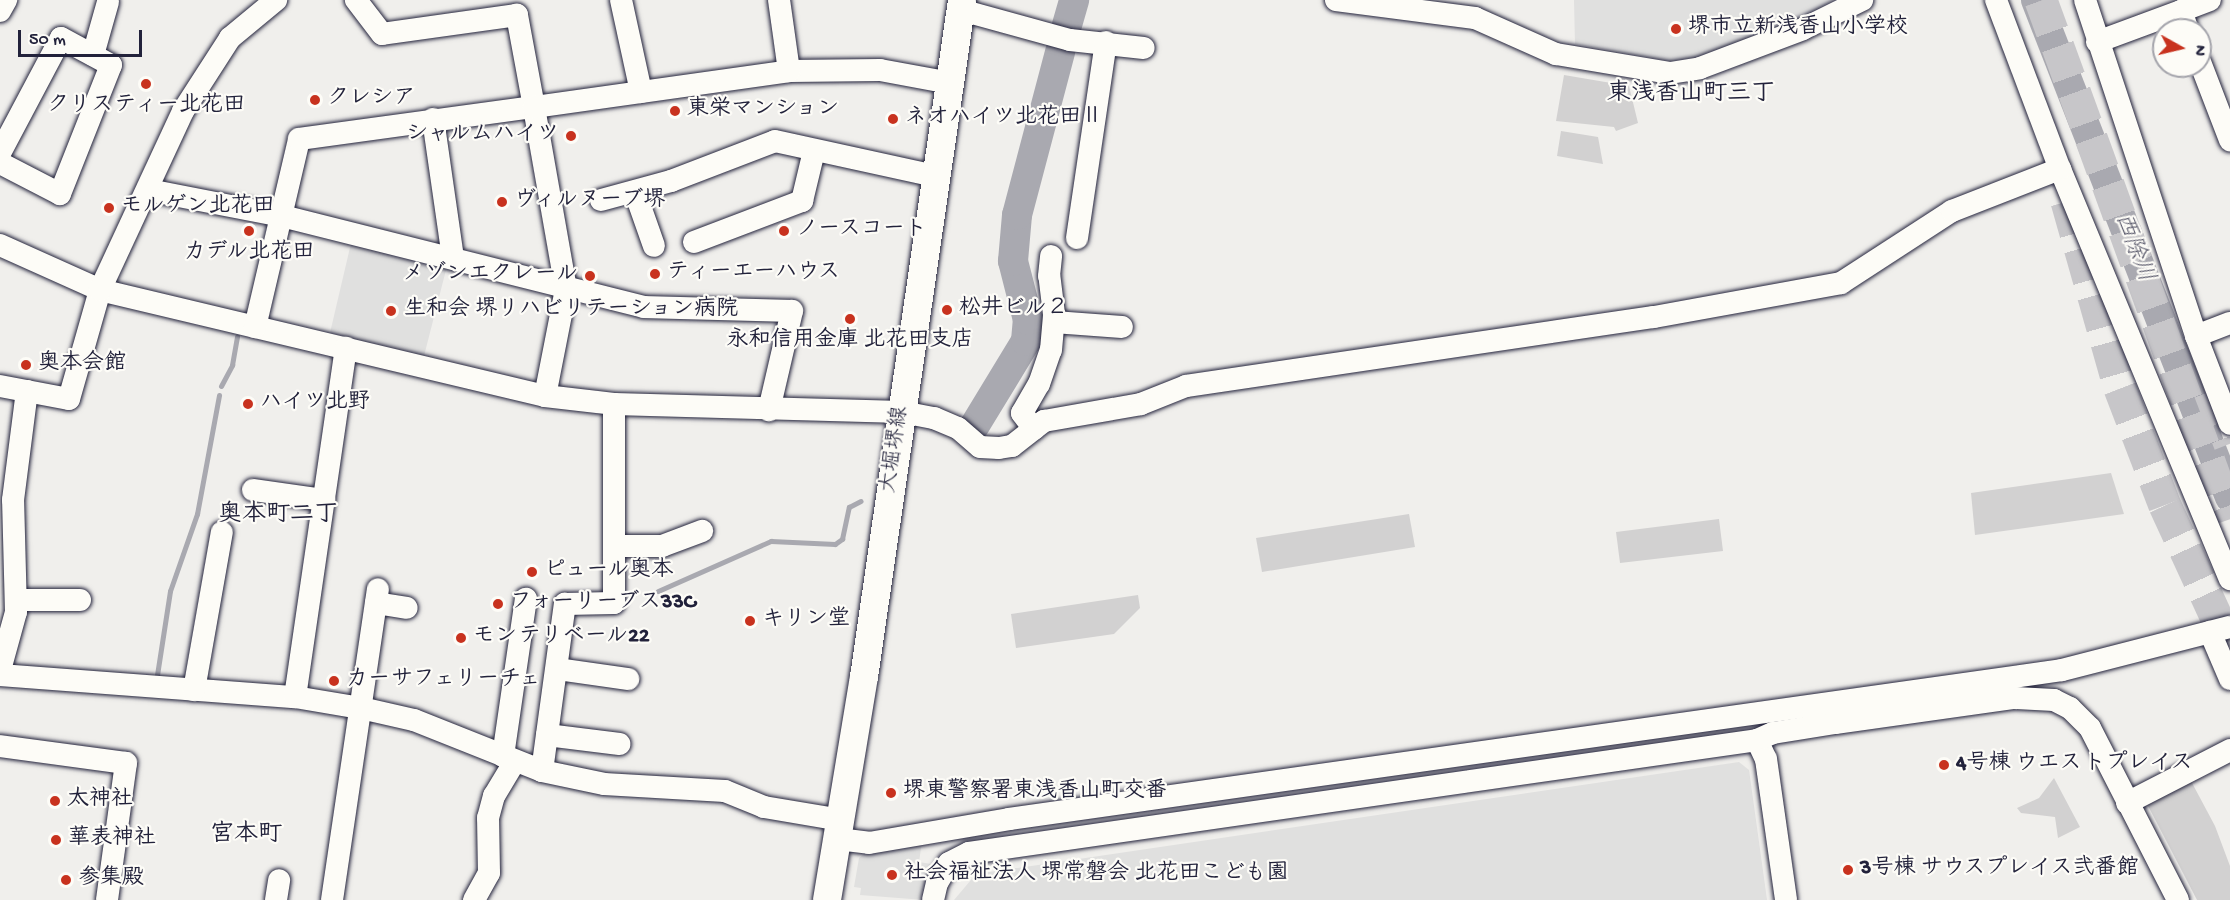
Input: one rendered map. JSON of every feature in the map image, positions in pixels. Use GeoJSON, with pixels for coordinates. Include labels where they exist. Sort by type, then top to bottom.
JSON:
{"type":"FeatureCollection","features":[{"type":"Feature","properties":{"kind":"main road","name":"大堀堺線"},"geometry":{"type":"LineString","coordinates":[[827,900],[840,830],[962,5]]}},
{"type":"Feature","properties":{"kind":"street"},"geometry":{"type":"LineString","coordinates":[[0,12],[6,0]]}},
{"type":"Feature","properties":{"kind":"street"},"geometry":{"type":"LineString","coordinates":[[0,386],[69,399],[100,290],[183,111],[230,38],[276,0]]}},
{"type":"Feature","properties":{"kind":"street"},"geometry":{"type":"LineString","coordinates":[[356,0],[382,34],[515,8],[566,289],[545,396]]}},
{"type":"Feature","properties":{"kind":"street"},"geometry":{"type":"LineString","coordinates":[[621,0],[642,92]]}},
{"type":"Feature","properties":{"kind":"street"},"geometry":{"type":"LineString","coordinates":[[779,0],[789,71]]}},
{"type":"Feature","properties":{"kind":"street"},"geometry":{"type":"LineString","coordinates":[[1336,0],[1475,18],[1556,54],[1670,73],[1700,68],[1803,30],[1862,0]]}},
{"type":"Feature","properties":{"kind":"street"},"geometry":{"type":"LineString","coordinates":[[1996,0],[2060,169],[2230,579]]}},
{"type":"Feature","properties":{"kind":"street"},"geometry":{"type":"LineString","coordinates":[[2085,0],[2196,336],[2230,424]]}},
{"type":"Feature","properties":{"kind":"street"},"geometry":{"type":"LineString","coordinates":[[2188,18],[2210,0]]}},
{"type":"Feature","properties":{"kind":"street"},"geometry":{"type":"LineString","coordinates":[[93,55],[108,2]]}},
{"type":"Feature","properties":{"kind":"street"},"geometry":{"type":"LineString","coordinates":[[962,5],[1070,40],[1106,42],[1144,48]]}},
{"type":"Feature","properties":{"kind":"street"},"geometry":{"type":"LineString","coordinates":[[2097,42],[2152,29]]}},
{"type":"Feature","properties":{"kind":"street"},"geometry":{"type":"LineString","coordinates":[[0,153],[61,38],[111,65],[60,194],[0,163]]}},
{"type":"Feature","properties":{"kind":"street"},"geometry":{"type":"LineString","coordinates":[[1077,238],[1106,42]]}},
{"type":"Feature","properties":{"kind":"street"},"geometry":{"type":"LineString","coordinates":[[255,327],[299,139],[789,71],[880,70],[950,83]]}},
{"type":"Feature","properties":{"kind":"street"},"geometry":{"type":"LineString","coordinates":[[2206,78],[2230,140]]}},
{"type":"Feature","properties":{"kind":"street"},"geometry":{"type":"LineString","coordinates":[[433,119],[453,258]]}},
{"type":"Feature","properties":{"kind":"street"},"geometry":{"type":"LineString","coordinates":[[601,200],[635,192],[775,141],[936,176]]}},
{"type":"Feature","properties":{"kind":"street"},"geometry":{"type":"LineString","coordinates":[[694,242],[802,201],[814,151]]}},
{"type":"Feature","properties":{"kind":"street"},"geometry":{"type":"LineString","coordinates":[[0,245],[100,290],[545,396],[614,404],[902,412],[934,418],[958,428],[980,447],[1012,446],[1044,421],[1141,404],[1186,386],[1654,317],[1841,284],[1952,211],[2060,169]]}},
{"type":"Feature","properties":{"kind":"street"},"geometry":{"type":"LineString","coordinates":[[148,190],[282,216],[644,307],[792,311],[769,410]]}},
{"type":"Feature","properties":{"kind":"street"},"geometry":{"type":"LineString","coordinates":[[635,192],[654,246]]}},
{"type":"Feature","properties":{"kind":"street"},"geometry":{"type":"LineString","coordinates":[[1034,429],[1022,413],[1039,384],[1051,350],[1053,322],[1051,256]]}},
{"type":"Feature","properties":{"kind":"street"},"geometry":{"type":"LineString","coordinates":[[1053,322],[1122,327]]}},
{"type":"Feature","properties":{"kind":"street"},"geometry":{"type":"LineString","coordinates":[[2196,336],[2230,322]]}},
{"type":"Feature","properties":{"kind":"street"},"geometry":{"type":"LineString","coordinates":[[295,697],[346,348]]}},
{"type":"Feature","properties":{"kind":"street"},"geometry":{"type":"LineString","coordinates":[[0,670],[17,600],[13,500],[27,391]]}},
{"type":"Feature","properties":{"kind":"street"},"geometry":{"type":"LineString","coordinates":[[542,771],[565,604],[614,603],[615,546],[611,507],[614,404]]}},
{"type":"Feature","properties":{"kind":"street"},"geometry":{"type":"LineString","coordinates":[[253,490],[324,500]]}},
{"type":"Feature","properties":{"kind":"street"},"geometry":{"type":"LineString","coordinates":[[615,546],[662,546],[702,531]]}},
{"type":"Feature","properties":{"kind":"street"},"geometry":{"type":"LineString","coordinates":[[194,690],[222,532]]}},
{"type":"Feature","properties":{"kind":"street"},"geometry":{"type":"LineString","coordinates":[[332,900],[377,596],[407,608]]}},
{"type":"Feature","properties":{"kind":"street"},"geometry":{"type":"LineString","coordinates":[[474,900],[489,873],[488,818],[509,758],[526,599]]}},
{"type":"Feature","properties":{"kind":"street"},"geometry":{"type":"LineString","coordinates":[[17,600],[80,600]]}},
{"type":"Feature","properties":{"kind":"street"},"geometry":{"type":"LineString","coordinates":[[0,675],[295,697],[361,708],[414,720],[542,771],[604,784],[725,791],[764,807],[840,830],[869,843],[1020,818],[2062,670],[2220,629],[2230,679]]}},
{"type":"Feature","properties":{"kind":"street"},"geometry":{"type":"LineString","coordinates":[[557,669],[628,679]]}},
{"type":"Feature","properties":{"kind":"street"},"geometry":{"type":"LineString","coordinates":[[933,900],[937,883],[949,863],[969,853],[1757,740],[1773,733],[1826,724],[2014,698],[2054,700],[2070,708],[2090,728],[2178,900]]}},
{"type":"Feature","properties":{"kind":"street"},"geometry":{"type":"LineString","coordinates":[[547,735],[619,744]]}},
{"type":"Feature","properties":{"kind":"street"},"geometry":{"type":"LineString","coordinates":[[1757,740],[1767,764],[1786,900]]}},
{"type":"Feature","properties":{"kind":"street"},"geometry":{"type":"LineString","coordinates":[[0,746],[126,763],[107,900]]}},
{"type":"Feature","properties":{"kind":"street"},"geometry":{"type":"LineString","coordinates":[[2127,803],[2230,750]]}},
{"type":"Feature","properties":{"kind":"shaded area","name":"堺市立新浅香山小学校"},"geometry":{"type":"Polygon","coordinates":[[[1574,0],[1833,0],[1788,25],[1705,56],[1670,61],[1575,44],[1574,0]]]}},
{"type":"Feature","properties":{"kind":"shaded area"},"geometry":{"type":"Polygon","coordinates":[[[1564,75],[1629,86],[1638,123],[1616,131],[1614,127],[1556,121],[1564,75]]]}},
{"type":"Feature","properties":{"kind":"shaded area"},"geometry":{"type":"Polygon","coordinates":[[[1561,131],[1598,137],[1603,164],[1557,156],[1561,131]]]}},
{"type":"Feature","properties":{"kind":"shaded area"},"geometry":{"type":"Polygon","coordinates":[[[352,239],[447,266],[424,356],[330,333],[352,239]]]}},
{"type":"Feature","properties":{"kind":"shaded area"},"geometry":{"type":"Polygon","coordinates":[[[2111,473],[2124,514],[1975,535],[1971,493],[2111,473]]]}},
{"type":"Feature","properties":{"kind":"shaded area"},"geometry":{"type":"Polygon","coordinates":[[[1409,514],[1415,547],[1262,572],[1256,538],[1409,514]]]}},
{"type":"Feature","properties":{"kind":"shaded area"},"geometry":{"type":"Polygon","coordinates":[[[1719,519],[1723,551],[1620,563],[1616,532],[1719,519]]]}},
{"type":"Feature","properties":{"kind":"shaded area"},"geometry":{"type":"Polygon","coordinates":[[[1138,595],[1140,608],[1114,634],[1016,648],[1011,614],[1138,595]]]}},
{"type":"Feature","properties":{"kind":"shaded area"},"geometry":{"type":"Polygon","coordinates":[[[1739,762],[1749,770],[1767,900],[954,900],[976,874],[1739,762]]]}},
{"type":"Feature","properties":{"kind":"shaded area"},"geometry":{"type":"Polygon","coordinates":[[[2054,778],[2080,827],[2058,838],[2055,817],[2021,813],[2017,808],[2039,798],[2054,778]]]}},
{"type":"Feature","properties":{"kind":"shaded area"},"geometry":{"type":"Polygon","coordinates":[[[2191,781],[2215,826],[2230,866],[2230,900],[2197,900],[2146,802],[2191,781]]]}},
{"type":"Feature","properties":{"kind":"shaded area","name":"社会福祉法人 堺常磐会 北花田こども園"},"geometry":{"type":"Polygon","coordinates":[[[922,842],[919,862],[931,864],[924,900],[860,895],[861,888],[854,887],[859,858],[870,850],[922,842]]]}},
{"type":"Feature","properties":{"kind":"waterway"},"geometry":{"type":"LineString","coordinates":[[1067,25],[1074,0]]}},
{"type":"Feature","properties":{"kind":"waterway","name":"西除川"},"geometry":{"type":"LineString","coordinates":[[2036,0],[2230,497]]}},
{"type":"Feature","properties":{"kind":"waterway"},"geometry":{"type":"LineString","coordinates":[[975,425],[1026,341],[1028,320],[1013,261],[1017,215],[1060,52]]}},
{"type":"Feature","properties":{"kind":"waterway"},"geometry":{"type":"LineString","coordinates":[[221,386],[232,365],[237,336]]}},
{"type":"Feature","properties":{"kind":"waterway"},"geometry":{"type":"LineString","coordinates":[[157,675],[170,591],[197,514],[219,395]]}},
{"type":"Feature","properties":{"kind":"waterway"},"geometry":{"type":"LineString","coordinates":[[658,591],[771,541],[835,544],[842,539],[849,507],[861,501]]}},
{"type":"Feature","properties":{"kind":"tunnel"},"geometry":{"type":"LineString","coordinates":[[2041,0],[2230,519]]}},
{"type":"Feature","properties":{"kind":"tunnel"},"geometry":{"type":"LineString","coordinates":[[2067,201],[2120,388],[2165,505],[2230,646]]}},
{"type":"Feature","properties":{"kind":"tunnel"},"geometry":{"type":"LineString","coordinates":[[2210,391],[2230,443]]}},
{"type":"Feature","properties":{"kind":"place","name":"堺市立新浅香山小学校"},"geometry":{"type":"Point","coordinates":[1676,29]}},
{"type":"Feature","properties":{"kind":"place","name":"クリスティー北花田"},"geometry":{"type":"Point","coordinates":[146,84]}},
{"type":"Feature","properties":{"kind":"place","name":"クレシア"},"geometry":{"type":"Point","coordinates":[315,100]}},
{"type":"Feature","properties":{"kind":"place","name":"東栄マンション"},"geometry":{"type":"Point","coordinates":[675,111]}},
{"type":"Feature","properties":{"kind":"place","name":"ネオハイツ北花田Ⅱ"},"geometry":{"type":"Point","coordinates":[893,119]}},
{"type":"Feature","properties":{"kind":"place","name":"シャルムハイツ"},"geometry":{"type":"Point","coordinates":[571,136]}},
{"type":"Feature","properties":{"kind":"place","name":"ヴィルヌーブ堺"},"geometry":{"type":"Point","coordinates":[502,202]}},
{"type":"Feature","properties":{"kind":"place","name":"モルゲン北花田"},"geometry":{"type":"Point","coordinates":[109,208]}},
{"type":"Feature","properties":{"kind":"place","name":"カデル北花田"},"geometry":{"type":"Point","coordinates":[249,231]}},
{"type":"Feature","properties":{"kind":"place","name":"ノースコート"},"geometry":{"type":"Point","coordinates":[784,231]}},
{"type":"Feature","properties":{"kind":"place","name":"ティーエーハウス"},"geometry":{"type":"Point","coordinates":[655,274]}},
{"type":"Feature","properties":{"kind":"place","name":"メゾンエクレール"},"geometry":{"type":"Point","coordinates":[590,276]}},
{"type":"Feature","properties":{"kind":"place","name":"松井ビル２"},"geometry":{"type":"Point","coordinates":[947,310]}},
{"type":"Feature","properties":{"kind":"place","name":"生和会 堺リハビリテーション病院"},"geometry":{"type":"Point","coordinates":[391,311]}},
{"type":"Feature","properties":{"kind":"place","name":"永和信用金庫 北花田支店"},"geometry":{"type":"Point","coordinates":[850,319]}},
{"type":"Feature","properties":{"kind":"place","name":"奥本会館"},"geometry":{"type":"Point","coordinates":[26,365]}},
{"type":"Feature","properties":{"kind":"place","name":"ハイツ北野"},"geometry":{"type":"Point","coordinates":[248,404]}},
{"type":"Feature","properties":{"kind":"place","name":"ピュール奥本"},"geometry":{"type":"Point","coordinates":[532,572]}},
{"type":"Feature","properties":{"kind":"place","name":"フォーリーブス33C"},"geometry":{"type":"Point","coordinates":[498,604]}},
{"type":"Feature","properties":{"kind":"place","name":"キリン堂"},"geometry":{"type":"Point","coordinates":[750,621]}},
{"type":"Feature","properties":{"kind":"place","name":"モンテリベール22"},"geometry":{"type":"Point","coordinates":[461,638]}},
{"type":"Feature","properties":{"kind":"place","name":"カーサフェリーチェ"},"geometry":{"type":"Point","coordinates":[334,681]}},
{"type":"Feature","properties":{"kind":"place","name":"4号棟 ウエストプレイス"},"geometry":{"type":"Point","coordinates":[1944,765]}},
{"type":"Feature","properties":{"kind":"place","name":"堺東警察署東浅香山町交番"},"geometry":{"type":"Point","coordinates":[891,793]}},
{"type":"Feature","properties":{"kind":"place","name":"太神社"},"geometry":{"type":"Point","coordinates":[55,801]}},
{"type":"Feature","properties":{"kind":"place","name":"華表神社"},"geometry":{"type":"Point","coordinates":[56,840]}},
{"type":"Feature","properties":{"kind":"place","name":"3号棟 サウスプレイス弐番館"},"geometry":{"type":"Point","coordinates":[1848,870]}},
{"type":"Feature","properties":{"kind":"place","name":"社会福祉法人 堺常磐会 北花田こども園"},"geometry":{"type":"Point","coordinates":[892,875]}},
{"type":"Feature","properties":{"kind":"place","name":"参集殿"},"geometry":{"type":"Point","coordinates":[66,880]}},
{"type":"Feature","properties":{"kind":"district","name":"東浅香山町三丁"},"geometry":{"type":"Point","coordinates":[1691,95]}},
{"type":"Feature","properties":{"kind":"district","name":"奥本町二丁"},"geometry":{"type":"Point","coordinates":[278,516]}},
{"type":"Feature","properties":{"kind":"district","name":"宮本町"},"geometry":{"type":"Point","coordinates":[246,836]}}]}
